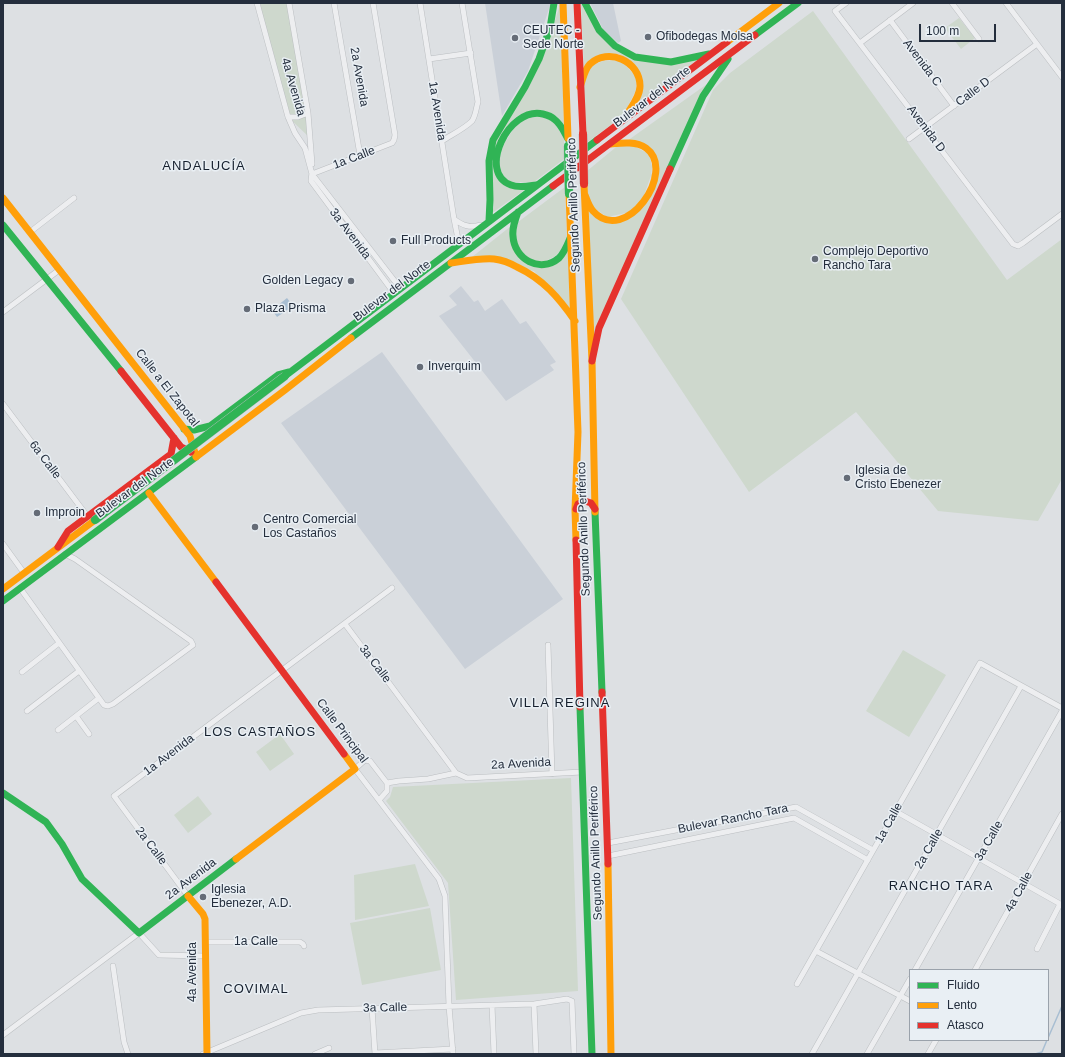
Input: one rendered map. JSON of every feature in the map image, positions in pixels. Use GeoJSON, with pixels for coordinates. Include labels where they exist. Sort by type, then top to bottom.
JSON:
{"type":"FeatureCollection","features":[{"type":"Feature","properties":{"kind":"main road"},"geometry":{"type":"LineString","coordinates":[[487,223],[492,208],[488,162],[489,151],[493,140],[536,64],[549,31],[554,3]]}},
{"type":"Feature","properties":{"kind":"main road","name":"Segundo Anillo Periférico"},"geometry":{"type":"LineString","coordinates":[[563,3],[570,236],[575,321],[578,432],[575,510],[592,1054]]}},
{"type":"Feature","properties":{"kind":"main road","name":"Segundo Anillo Periférico"},"geometry":{"type":"LineString","coordinates":[[577,3],[592,361],[595,509],[608,843],[611,1054]]}},
{"type":"Feature","properties":{"kind":"main road"},"geometry":{"type":"LineString","coordinates":[[585,3],[599,30],[615,46],[635,57],[671,62],[714,52]]}},
{"type":"Feature","properties":{"kind":"main road","name":"Bulevar del Norte"},"geometry":{"type":"LineString","coordinates":[[3,589],[58,547],[91,518],[292,371],[779,3]]}},
{"type":"Feature","properties":{"kind":"main road","name":"Bulevar del Norte"},"geometry":{"type":"LineString","coordinates":[[3,601],[65,554],[149,494],[367,325],[798,3]]}},
{"type":"Feature","properties":{"kind":"main road"},"geometry":{"type":"LineString","coordinates":[[592,361],[600,326],[703,96],[735,50]]}},
{"type":"Feature","properties":{"kind":"main road"},"geometry":{"type":"LineString","coordinates":[[580,87],[585,71],[596,59],[604,56],[613,56],[622,58],[628,62],[634,68],[639,77],[640,85],[635,102],[623,120]]}},
{"type":"Feature","properties":{"kind":"main road"},"geometry":{"type":"LineString","coordinates":[[538,185],[520,186],[508,184],[501,177],[497,167],[497,154],[501,140],[507,130],[515,121],[524,115],[533,112],[541,112],[555,119],[561,127],[568,142]]}},
{"type":"Feature","properties":{"kind":"main road"},"geometry":{"type":"LineString","coordinates":[[585,195],[591,209],[598,216],[608,220],[618,220],[628,216],[646,199],[653,183],[656,170],[655,161],[651,153],[646,147],[634,143],[610,144]]}},
{"type":"Feature","properties":{"kind":"main road","name":"Calle a El Zapotal"},"geometry":{"type":"LineString","coordinates":[[3,198],[192,439],[195,454]]}},
{"type":"Feature","properties":{"kind":"main road"},"geometry":{"type":"LineString","coordinates":[[518,212],[512,239],[515,249],[520,257],[530,264],[540,266],[551,263],[560,257],[570,236]]}},
{"type":"Feature","properties":{"kind":"main road"},"geometry":{"type":"LineString","coordinates":[[3,225],[181,447],[195,454]]}},
{"type":"Feature","properties":{"kind":"main road"},"geometry":{"type":"LineString","coordinates":[[450,263],[476,259],[494,259],[512,264],[531,272],[546,284],[559,298],[575,321]]}},
{"type":"Feature","properties":{"kind":"main road"},"geometry":{"type":"LineString","coordinates":[[184,429],[201,429],[210,426],[278,375],[292,371]]}},
{"type":"Feature","properties":{"kind":"main road"},"geometry":{"type":"LineString","coordinates":[[91,535],[94,530],[208,444],[276,394],[281,393]]}},
{"type":"Feature","properties":{"kind":"main road"},"geometry":{"type":"LineString","coordinates":[[201,429],[197,439],[200,443],[208,444]]}},
{"type":"Feature","properties":{"kind":"main road"},"geometry":{"type":"LineString","coordinates":[[171,454],[174,438]]}},
{"type":"Feature","properties":{"kind":"main road"},"geometry":{"type":"LineString","coordinates":[[91,518],[171,454],[178,451],[180,452],[184,456],[184,462]]}},
{"type":"Feature","properties":{"kind":"main road","name":"Calle Principal"},"geometry":{"type":"LineString","coordinates":[[149,494],[355,769]]}},
{"type":"Feature","properties":{"kind":"main road"},"geometry":{"type":"LineString","coordinates":[[575,510],[578,504],[585,501],[591,503],[595,509]]}},
{"type":"Feature","properties":{"kind":"main road","name":"2a Avenida"},"geometry":{"type":"LineString","coordinates":[[139,933],[355,769]]}},
{"type":"Feature","properties":{"kind":"main road"},"geometry":{"type":"LineString","coordinates":[[3,793],[46,822],[62,844],[82,879],[139,933]]}},
{"type":"Feature","properties":{"kind":"main road","name":"4a Avenida"},"geometry":{"type":"LineString","coordinates":[[188,896],[204,916],[205,1054]]}},
{"type":"Feature","properties":{"kind":"street","name":"4a Avenida"},"geometry":{"type":"LineString","coordinates":[[257,3],[288,117],[293,129],[305,148],[312,174]]}},
{"type":"Feature","properties":{"kind":"street"},"geometry":{"type":"LineString","coordinates":[[289,3],[308,113],[312,174]]}},
{"type":"Feature","properties":{"kind":"street","name":"2a Avenida"},"geometry":{"type":"LineString","coordinates":[[334,3],[360,155]]}},
{"type":"Feature","properties":{"kind":"street","name":"1a Calle"},"geometry":{"type":"LineString","coordinates":[[312,174],[392,143],[394,140],[395,135],[373,3]]}},
{"type":"Feature","properties":{"kind":"street","name":"1a Avenida"},"geometry":{"type":"LineString","coordinates":[[420,3],[459,244]]}},
{"type":"Feature","properties":{"kind":"street"},"geometry":{"type":"LineString","coordinates":[[442,140],[472,121],[476,114],[477,97],[462,3]]}},
{"type":"Feature","properties":{"kind":"street"},"geometry":{"type":"LineString","coordinates":[[860,43],[913,3]]}},
{"type":"Feature","properties":{"kind":"street"},"geometry":{"type":"LineString","coordinates":[[952,3],[979,39]]}},
{"type":"Feature","properties":{"kind":"street"},"geometry":{"type":"LineString","coordinates":[[1006,3],[1037,44],[1060,68],[1062,77]]}},
{"type":"Feature","properties":{"kind":"street","name":"Avenida D"},"geometry":{"type":"LineString","coordinates":[[842,4],[835,11],[1013,244],[1018,246],[1062,214]]}},
{"type":"Feature","properties":{"kind":"street","name":"Avenida C"},"geometry":{"type":"LineString","coordinates":[[890,20],[954,106]]}},
{"type":"Feature","properties":{"kind":"street","name":"Calle D"},"geometry":{"type":"LineString","coordinates":[[908,139],[1037,44]]}},
{"type":"Feature","properties":{"kind":"street"},"geometry":{"type":"LineString","coordinates":[[429,59],[470,53]]}},
{"type":"Feature","properties":{"kind":"street"},"geometry":{"type":"LineString","coordinates":[[288,117],[298,117],[308,113]]}},
{"type":"Feature","properties":{"kind":"street","name":"3a Avenida"},"geometry":{"type":"LineString","coordinates":[[312,174],[397,291]]}},
{"type":"Feature","properties":{"kind":"street"},"geometry":{"type":"LineString","coordinates":[[30,232],[74,198]]}},
{"type":"Feature","properties":{"kind":"street"},"geometry":{"type":"LineString","coordinates":[[454,219],[460,224],[468,226],[487,223]]}},
{"type":"Feature","properties":{"kind":"street"},"geometry":{"type":"LineString","coordinates":[[3,312],[59,270]]}},
{"type":"Feature","properties":{"kind":"street","name":"6a Calle"},"geometry":{"type":"LineString","coordinates":[[3,404],[91,518]]}},
{"type":"Feature","properties":{"kind":"street"},"geometry":{"type":"LineString","coordinates":[[3,544],[24,573]]}},
{"type":"Feature","properties":{"kind":"street"},"geometry":{"type":"LineString","coordinates":[[20,588],[104,705],[108,706],[113,704],[193,645],[191,641],[78,561],[65,554]]}},
{"type":"Feature","properties":{"kind":"street","name":"1a Avenida"},"geometry":{"type":"LineString","coordinates":[[114,796],[392,588]]}},
{"type":"Feature","properties":{"kind":"street","name":"3a Calle"},"geometry":{"type":"LineString","coordinates":[[345,624],[456,773]]}},
{"type":"Feature","properties":{"kind":"street"},"geometry":{"type":"LineString","coordinates":[[22,672],[59,643]]}},
{"type":"Feature","properties":{"kind":"street"},"geometry":{"type":"LineString","coordinates":[[548,645],[552,774]]}},
{"type":"Feature","properties":{"kind":"street","name":"1a Calle"},"geometry":{"type":"LineString","coordinates":[[797,984],[980,663],[1021,686]]}},
{"type":"Feature","properties":{"kind":"street"},"geometry":{"type":"LineString","coordinates":[[27,711],[79,671]]}},
{"type":"Feature","properties":{"kind":"street"},"geometry":{"type":"LineString","coordinates":[[1021,686],[1062,708]]}},
{"type":"Feature","properties":{"kind":"street","name":"2a Calle"},"geometry":{"type":"LineString","coordinates":[[812,1054],[1021,686]]}},
{"type":"Feature","properties":{"kind":"street"},"geometry":{"type":"LineString","coordinates":[[58,730],[98,698]]}},
{"type":"Feature","properties":{"kind":"street","name":"3a Calle"},"geometry":{"type":"LineString","coordinates":[[916,969],[1062,711]]}},
{"type":"Feature","properties":{"kind":"street"},"geometry":{"type":"LineString","coordinates":[[76,716],[89,734]]}},
{"type":"Feature","properties":{"kind":"street","name":"2a Avenida"},"geometry":{"type":"LineString","coordinates":[[355,769],[365,760],[370,760],[387,783]]}},
{"type":"Feature","properties":{"kind":"street","name":"Calle Principal"},"geometry":{"type":"LineString","coordinates":[[355,769],[442,885],[445,896],[449,1006]]}},
{"type":"Feature","properties":{"kind":"street","name":"2a Avenida"},"geometry":{"type":"LineString","coordinates":[[456,773],[467,778],[582,772]]}},
{"type":"Feature","properties":{"kind":"street"},"geometry":{"type":"LineString","coordinates":[[379,800],[388,791],[387,783],[428,779],[456,773]]}},
{"type":"Feature","properties":{"kind":"street","name":"2a Calle"},"geometry":{"type":"LineString","coordinates":[[114,796],[188,896]]}},
{"type":"Feature","properties":{"kind":"street","name":"Bulevar Rancho Tara"},"geometry":{"type":"LineString","coordinates":[[608,843],[796,807],[873,850]]}},
{"type":"Feature","properties":{"kind":"street"},"geometry":{"type":"LineString","coordinates":[[777,810],[779,821]]}},
{"type":"Feature","properties":{"kind":"street"},"geometry":{"type":"LineString","coordinates":[[895,811],[1061,904],[1037,949]]}},
{"type":"Feature","properties":{"kind":"street","name":"4a Calle"},"geometry":{"type":"LineString","coordinates":[[976,969],[1062,814]]}},
{"type":"Feature","properties":{"kind":"street","name":"Bulevar Rancho Tara"},"geometry":{"type":"LineString","coordinates":[[608,856],[794,818],[868,860]]}},
{"type":"Feature","properties":{"kind":"street"},"geometry":{"type":"LineString","coordinates":[[139,933],[159,955],[205,956]]}},
{"type":"Feature","properties":{"kind":"street","name":"2a Avenida"},"geometry":{"type":"LineString","coordinates":[[3,1035],[139,933]]}},
{"type":"Feature","properties":{"kind":"street","name":"1a Calle"},"geometry":{"type":"LineString","coordinates":[[205,942],[300,942],[304,946]]}},
{"type":"Feature","properties":{"kind":"street"},"geometry":{"type":"LineString","coordinates":[[816,951],[909,1000]]}},
{"type":"Feature","properties":{"kind":"street"},"geometry":{"type":"LineString","coordinates":[[114,966],[124,1042],[128,1054]]}},
{"type":"Feature","properties":{"kind":"street"},"geometry":{"type":"LineString","coordinates":[[867,1054],[909,981]]}},
{"type":"Feature","properties":{"kind":"street","name":"3a Calle"},"geometry":{"type":"LineString","coordinates":[[205,1054],[301,1013],[318,1010],[534,1004],[567,999],[572,1001],[574,1054]]}},
{"type":"Feature","properties":{"kind":"street"},"geometry":{"type":"LineString","coordinates":[[534,1004],[536,1054]]}},
{"type":"Feature","properties":{"kind":"street"},"geometry":{"type":"LineString","coordinates":[[492,1005],[494,1054]]}},
{"type":"Feature","properties":{"kind":"street"},"geometry":{"type":"LineString","coordinates":[[372,1008],[375,1053],[453,1052],[449,1006]]}},
{"type":"Feature","properties":{"kind":"street"},"geometry":{"type":"LineString","coordinates":[[928,1054],[935,1041]]}},
{"type":"Feature","properties":{"kind":"street"},"geometry":{"type":"LineString","coordinates":[[314,1054],[329,1048]]}},
{"type":"Feature","properties":{"kind":"shaded area"},"geometry":{"type":"Polygon","coordinates":[[[257,3],[289,3],[310,138],[288,117],[257,3]]]}},
{"type":"Feature","properties":{"kind":"shaded area","name":"CEUTEC - Sede Norte"},"geometry":{"type":"Polygon","coordinates":[[[485,3],[551,3],[528,71],[502,116],[485,3]]]}},
{"type":"Feature","properties":{"kind":"shaded area"},"geometry":{"type":"Polygon","coordinates":[[[582,3],[596,28],[637,60],[701,57],[633,108],[642,82],[619,54],[584,69],[582,3]]]}},
{"type":"Feature","properties":{"kind":"shaded area","name":"CEUTEC - Sede Norte"},"geometry":{"type":"Polygon","coordinates":[[[590,3],[613,3],[621,41],[618,43],[603,29],[590,3]]]}},
{"type":"Feature","properties":{"kind":"shaded area"},"geometry":{"type":"Polygon","coordinates":[[[560,5],[564,127],[553,114],[537,110],[521,114],[509,124],[500,137],[495,153],[495,168],[500,180],[510,187],[527,188],[492,213],[494,207],[491,166],[495,141],[532,79],[551,33],[560,5]]]}},
{"type":"Feature","properties":{"kind":"shaded area","name":"Complejo Deportivo Rancho Tara"},"geometry":{"type":"Polygon","coordinates":[[[813,11],[1007,280],[1062,239],[1062,479],[1038,521],[938,511],[856,412],[749,492],[621,299],[713,90],[730,73],[813,11]]]}},
{"type":"Feature","properties":{"kind":"shaded area"},"geometry":{"type":"Polygon","coordinates":[[[959,18],[975,38],[961,49],[945,28],[959,18]]]}},
{"type":"Feature","properties":{"kind":"shaded area"},"geometry":{"type":"Polygon","coordinates":[[[621,60],[636,77],[636,90],[623,116],[585,144],[582,86],[588,71],[597,61],[621,60]]]}},
{"type":"Feature","properties":{"kind":"shaded area"},"geometry":{"type":"Polygon","coordinates":[[[707,84],[593,341],[588,207],[615,222],[648,200],[654,152],[627,141],[707,84]]]}},
{"type":"Feature","properties":{"kind":"shaded area"},"geometry":{"type":"Polygon","coordinates":[[[533,114],[553,121],[564,138],[564,159],[534,182],[510,182],[503,175],[499,165],[501,149],[517,123],[533,114]]]}},
{"type":"Feature","properties":{"kind":"shaded area"},"geometry":{"type":"Polygon","coordinates":[[[621,143],[632,145],[649,154],[653,170],[643,198],[635,208],[626,213],[607,217],[593,207],[588,196],[587,171],[621,143]]]}},
{"type":"Feature","properties":{"kind":"shaded area"},"geometry":{"type":"Polygon","coordinates":[[[565,187],[567,239],[564,247],[551,261],[531,262],[517,247],[516,231],[518,222],[565,187]]]}},
{"type":"Feature","properties":{"kind":"shaded area"},"geometry":{"type":"Polygon","coordinates":[[[511,226],[510,239],[533,267],[568,250],[570,311],[534,271],[472,257],[511,226]]]}},
{"type":"Feature","properties":{"kind":"shaded area"},"geometry":{"type":"Polygon","coordinates":[[[461,286],[474,302],[478,300],[485,311],[502,299],[520,324],[526,321],[556,362],[550,365],[554,370],[506,401],[439,316],[457,305],[449,296],[461,286]]]}},
{"type":"Feature","properties":{"kind":"shaded area"},"geometry":{"type":"Polygon","coordinates":[[[382,352],[563,599],[465,669],[281,423],[382,352]]]}},
{"type":"Feature","properties":{"kind":"shaded area"},"geometry":{"type":"Polygon","coordinates":[[[903,650],[946,675],[909,737],[866,711],[903,650]]]}},
{"type":"Feature","properties":{"kind":"shaded area"},"geometry":{"type":"Polygon","coordinates":[[[280,734],[294,754],[270,771],[256,752],[280,734]]]}},
{"type":"Feature","properties":{"kind":"shaded area"},"geometry":{"type":"Polygon","coordinates":[[[571,778],[578,991],[456,1000],[448,883],[386,801],[390,797],[393,787],[571,778]]]}},
{"type":"Feature","properties":{"kind":"shaded area"},"geometry":{"type":"Polygon","coordinates":[[[198,796],[212,814],[188,833],[174,815],[198,796]]]}},
{"type":"Feature","properties":{"kind":"shaded area"},"geometry":{"type":"Polygon","coordinates":[[[415,864],[429,906],[355,920],[354,875],[415,864]]]}},
{"type":"Feature","properties":{"kind":"shaded area"},"geometry":{"type":"Polygon","coordinates":[[[430,908],[441,970],[362,985],[350,923],[430,908]]]}},
{"type":"Feature","properties":{"kind":"water"},"geometry":{"type":"Polygon","coordinates":[[[287,298],[293,306],[277,317],[272,310],[287,298]]]}},
{"type":"Feature","properties":{"kind":"waterway"},"geometry":{"type":"LineString","coordinates":[[1049,1036],[1062,1006]]}},
{"type":"Feature","properties":{"kind":"waterway"},"geometry":{"type":"LineString","coordinates":[[1035,1054],[1042,1052],[1047,1041]]}},
{"type":"Feature","properties":{"kind":"traffic: fast"},"geometry":{"type":"LineString","coordinates":[[489,221],[489,161],[493,140],[525,87],[539,59],[550,28],[554,3]]}},
{"type":"Feature","properties":{"kind":"traffic: fast"},"geometry":{"type":"LineString","coordinates":[[585,3],[599,30],[615,46],[635,57],[671,62],[709,54]]}},
{"type":"Feature","properties":{"kind":"traffic: fast"},"geometry":{"type":"LineString","coordinates":[[755,35],[798,3]]}},
{"type":"Feature","properties":{"kind":"traffic: fast"},"geometry":{"type":"LineString","coordinates":[[670,169],[703,96],[728,59]]}},
{"type":"Feature","properties":{"kind":"traffic: fast"},"geometry":{"type":"LineString","coordinates":[[536,185],[514,186],[501,178],[497,168],[497,155],[501,142],[509,130],[518,120],[530,114],[543,114],[550,116],[556,121],[568,139]]}},
{"type":"Feature","properties":{"kind":"traffic: fast"},"geometry":{"type":"LineString","coordinates":[[285,376],[597,140]]}},
{"type":"Feature","properties":{"kind":"traffic: fast"},"geometry":{"type":"LineString","coordinates":[[568,146],[569,194]]}},
{"type":"Feature","properties":{"kind":"traffic: fast"},"geometry":{"type":"LineString","coordinates":[[351,338],[553,186]]}},
{"type":"Feature","properties":{"kind":"traffic: fast"},"geometry":{"type":"LineString","coordinates":[[518,212],[513,230],[514,244],[518,251],[529,262],[544,265],[552,263],[561,256],[571,236]]}},
{"type":"Feature","properties":{"kind":"traffic: fast"},"geometry":{"type":"LineString","coordinates":[[3,225],[121,371]]}},
{"type":"Feature","properties":{"kind":"traffic: fast"},"geometry":{"type":"LineString","coordinates":[[184,429],[194,430],[210,426],[278,375],[289,372]]}},
{"type":"Feature","properties":{"kind":"traffic: fast"},"geometry":{"type":"LineString","coordinates":[[95,520],[285,376]]}},
{"type":"Feature","properties":{"kind":"traffic: fast"},"geometry":{"type":"LineString","coordinates":[[3,601],[196,457]]}},
{"type":"Feature","properties":{"kind":"traffic: fast"},"geometry":{"type":"LineString","coordinates":[[595,512],[602,692]]}},
{"type":"Feature","properties":{"kind":"traffic: fast"},"geometry":{"type":"LineString","coordinates":[[580,707],[592,1054]]}},
{"type":"Feature","properties":{"kind":"traffic: fast"},"geometry":{"type":"LineString","coordinates":[[3,793],[46,822],[62,844],[82,879],[139,933],[236,859]]}},
{"type":"Feature","properties":{"kind":"traffic: slow"},"geometry":{"type":"LineString","coordinates":[[563,3],[568,138]]}},
{"type":"Feature","properties":{"kind":"traffic: slow"},"geometry":{"type":"LineString","coordinates":[[727,42],[779,3]]}},
{"type":"Feature","properties":{"kind":"traffic: slow"},"geometry":{"type":"LineString","coordinates":[[580,87],[588,66],[597,59],[605,57],[622,59],[635,70],[639,77],[640,86],[637,97],[627,114]]}},
{"type":"Feature","properties":{"kind":"traffic: slow"},"geometry":{"type":"LineString","coordinates":[[585,195],[593,211],[606,220],[619,220],[632,213],[644,202],[652,188],[656,173],[654,159],[646,148],[633,143],[610,144]]}},
{"type":"Feature","properties":{"kind":"traffic: slow"},"geometry":{"type":"LineString","coordinates":[[584,184],[592,361],[595,512]]}},
{"type":"Feature","properties":{"kind":"traffic: slow"},"geometry":{"type":"LineString","coordinates":[[569,194],[578,432],[575,510],[576,540]]}},
{"type":"Feature","properties":{"kind":"traffic: slow"},"geometry":{"type":"LineString","coordinates":[[3,198],[190,436],[195,453]]}},
{"type":"Feature","properties":{"kind":"traffic: slow"},"geometry":{"type":"LineString","coordinates":[[451,263],[494,259],[512,264],[543,283],[575,321]]}},
{"type":"Feature","properties":{"kind":"traffic: slow"},"geometry":{"type":"LineString","coordinates":[[196,457],[351,338]]}},
{"type":"Feature","properties":{"kind":"traffic: slow"},"geometry":{"type":"LineString","coordinates":[[149,493],[216,582]]}},
{"type":"Feature","properties":{"kind":"traffic: slow"},"geometry":{"type":"LineString","coordinates":[[3,589],[95,520]]}},
{"type":"Feature","properties":{"kind":"traffic: slow"},"geometry":{"type":"LineString","coordinates":[[236,859],[355,769],[344,754]]}},
{"type":"Feature","properties":{"kind":"traffic: slow"},"geometry":{"type":"LineString","coordinates":[[608,864],[611,1054]]}},
{"type":"Feature","properties":{"kind":"traffic: slow"},"geometry":{"type":"LineString","coordinates":[[188,896],[203,914],[205,919],[207,1054]]}},
{"type":"Feature","properties":{"kind":"traffic: jam"},"geometry":{"type":"LineString","coordinates":[[577,3],[583,134]]}},
{"type":"Feature","properties":{"kind":"traffic: jam"},"geometry":{"type":"LineString","coordinates":[[553,186],[755,35]]}},
{"type":"Feature","properties":{"kind":"traffic: jam"},"geometry":{"type":"LineString","coordinates":[[597,140],[727,42]]}},
{"type":"Feature","properties":{"kind":"traffic: jam"},"geometry":{"type":"LineString","coordinates":[[583,134],[584,184]]}},
{"type":"Feature","properties":{"kind":"traffic: jam"},"geometry":{"type":"LineString","coordinates":[[592,361],[599,328],[670,169]]}},
{"type":"Feature","properties":{"kind":"traffic: jam"},"geometry":{"type":"LineString","coordinates":[[121,371],[181,447],[191,452]]}},
{"type":"Feature","properties":{"kind":"traffic: jam"},"geometry":{"type":"LineString","coordinates":[[58,547],[68,531],[171,454],[174,438]]}},
{"type":"Feature","properties":{"kind":"traffic: jam"},"geometry":{"type":"LineString","coordinates":[[576,509],[578,504],[585,501],[591,503],[595,509]]}},
{"type":"Feature","properties":{"kind":"traffic: jam"},"geometry":{"type":"LineString","coordinates":[[576,540],[580,707]]}},
{"type":"Feature","properties":{"kind":"traffic: jam"},"geometry":{"type":"LineString","coordinates":[[216,582],[344,754]]}},
{"type":"Feature","properties":{"kind":"traffic: jam"},"geometry":{"type":"LineString","coordinates":[[602,692],[608,864]]}},
{"type":"Feature","properties":{"kind":"place","name":"Ofibodegas Molsa"},"geometry":{"type":"Point","coordinates":[648,37]}},
{"type":"Feature","properties":{"kind":"place","name":"CEUTEC - Sede Norte"},"geometry":{"type":"Point","coordinates":[515,38]}},
{"type":"Feature","properties":{"kind":"place","name":"Full Products"},"geometry":{"type":"Point","coordinates":[393,241]}},
{"type":"Feature","properties":{"kind":"place","name":"Complejo Deportivo Rancho Tara"},"geometry":{"type":"Point","coordinates":[815,259]}},
{"type":"Feature","properties":{"kind":"place","name":"Golden Legacy"},"geometry":{"type":"Point","coordinates":[351,281]}},
{"type":"Feature","properties":{"kind":"place","name":"Plaza Prisma"},"geometry":{"type":"Point","coordinates":[247,309]}},
{"type":"Feature","properties":{"kind":"place","name":"Inverquim"},"geometry":{"type":"Point","coordinates":[420,367]}},
{"type":"Feature","properties":{"kind":"place","name":"Iglesia de Cristo Ebenezer"},"geometry":{"type":"Point","coordinates":[847,478]}},
{"type":"Feature","properties":{"kind":"place","name":"Improin"},"geometry":{"type":"Point","coordinates":[37,513]}},
{"type":"Feature","properties":{"kind":"place","name":"Centro Comercial Los Castaños"},"geometry":{"type":"Point","coordinates":[255,527]}},
{"type":"Feature","properties":{"kind":"place","name":"Iglesia Ebenezer, A.D."},"geometry":{"type":"Point","coordinates":[203,897]}},
{"type":"Feature","properties":{"kind":"district","name":"ANDALUCÍA"},"geometry":{"type":"Point","coordinates":[204,166]}},
{"type":"Feature","properties":{"kind":"district","name":"VILLA REGINA"},"geometry":{"type":"Point","coordinates":[560,703]}},
{"type":"Feature","properties":{"kind":"district","name":"LOS CASTAÑOS"},"geometry":{"type":"Point","coordinates":[260,732]}},
{"type":"Feature","properties":{"kind":"district","name":"RANCHO TARA"},"geometry":{"type":"Point","coordinates":[941,886]}},
{"type":"Feature","properties":{"kind":"district","name":"COVIMAL"},"geometry":{"type":"Point","coordinates":[256,989]}}]}
